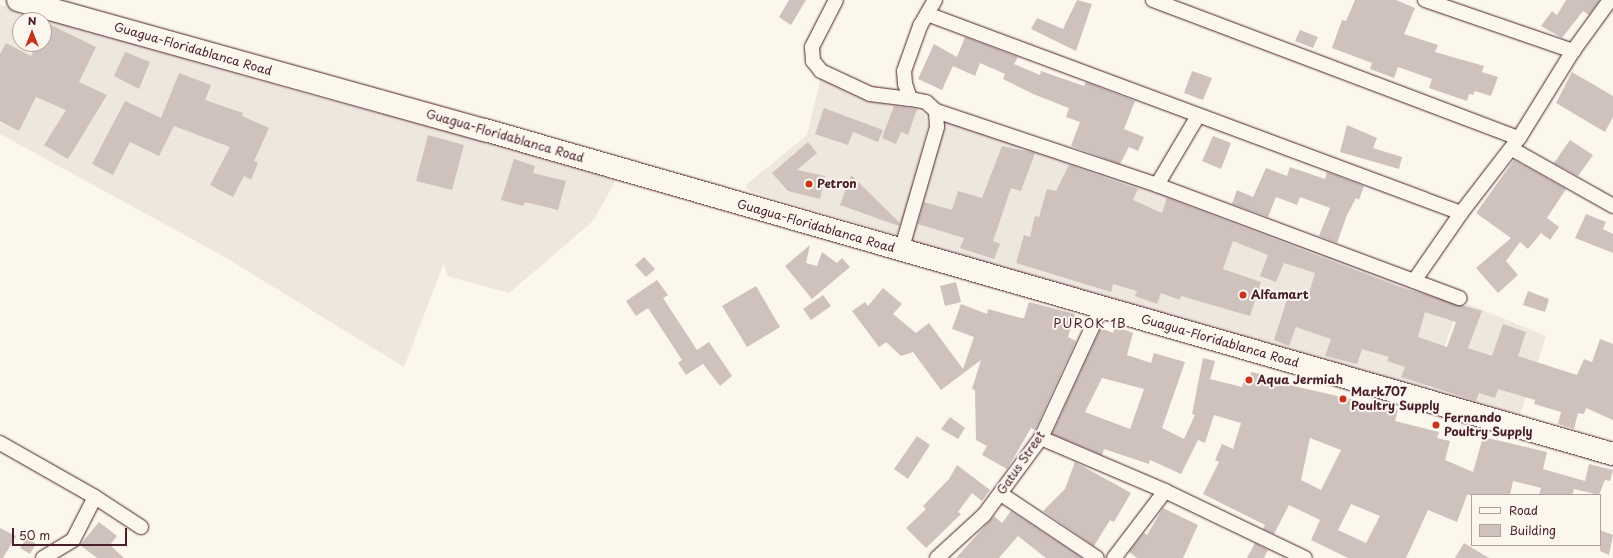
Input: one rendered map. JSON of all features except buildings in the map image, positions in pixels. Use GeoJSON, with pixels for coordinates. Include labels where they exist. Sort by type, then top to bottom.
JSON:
{"type":"FeatureCollection","features":[{"type":"Feature","properties":{"kind":"main road","name":"Guagua-Floridablanca Road"},"geometry":{"type":"LineString","coordinates":[[18,0],[1613,454]]}},
{"type":"Feature","properties":{"kind":"street"},"geometry":{"type":"LineString","coordinates":[[836,0],[812,48],[813,61],[821,71],[870,94],[926,102],[936,111],[1157,185],[1460,298]]}},
{"type":"Feature","properties":{"kind":"street"},"geometry":{"type":"LineString","coordinates":[[910,99],[904,84],[904,71],[934,0]]}},
{"type":"Feature","properties":{"kind":"street"},"geometry":{"type":"LineString","coordinates":[[1153,0],[1516,143],[1613,206]]}},
{"type":"Feature","properties":{"kind":"street"},"geometry":{"type":"LineString","coordinates":[[1425,0],[1573,51]]}},
{"type":"Feature","properties":{"kind":"street"},"geometry":{"type":"LineString","coordinates":[[1414,281],[1461,213],[1516,143],[1573,51],[1610,0]]}},
{"type":"Feature","properties":{"kind":"street"},"geometry":{"type":"LineString","coordinates":[[927,14],[1461,213]]}},
{"type":"Feature","properties":{"kind":"street"},"geometry":{"type":"LineString","coordinates":[[901,251],[937,127],[936,111]]}},
{"type":"Feature","properties":{"kind":"street"},"geometry":{"type":"LineString","coordinates":[[1157,185],[1198,116]]}},
{"type":"Feature","properties":{"kind":"street","name":"Gatus Street"},"geometry":{"type":"LineString","coordinates":[[937,558],[984,515],[1041,438],[1101,308]]}},
{"type":"Feature","properties":{"kind":"street"},"geometry":{"type":"LineString","coordinates":[[1041,438],[1165,491],[1305,558]]}},
{"type":"Feature","properties":{"kind":"street"},"geometry":{"type":"LineString","coordinates":[[0,443],[96,497],[141,527]]}},
{"type":"Feature","properties":{"kind":"street"},"geometry":{"type":"LineString","coordinates":[[1114,558],[1165,491]]}},
{"type":"Feature","properties":{"kind":"street"},"geometry":{"type":"LineString","coordinates":[[1000,494],[1097,558]]}},
{"type":"Feature","properties":{"kind":"street"},"geometry":{"type":"LineString","coordinates":[[43,558],[73,540],[96,497]]}},
{"type":"Feature","properties":{"kind":"shaded area"},"geometry":{"type":"Polygon","coordinates":[[[0,5],[24,12],[12,12],[12,52],[52,52],[52,20],[299,92],[458,134],[616,180],[593,221],[509,293],[447,276],[444,263],[404,367],[223,256],[0,134],[0,5]]]}},
{"type":"Feature","properties":{"kind":"shaded area"},"geometry":{"type":"Polygon","coordinates":[[[816,72],[887,104],[912,105],[925,115],[928,127],[901,230],[896,235],[749,191],[746,185],[807,135],[820,82],[816,72]]]}},
{"type":"Feature","properties":{"kind":"shaded area"},"geometry":{"type":"Polygon","coordinates":[[[944,121],[999,134],[1453,300],[1458,310],[1430,385],[1427,390],[910,241],[944,121]]]}},
{"type":"Feature","properties":{"kind":"shaded area"},"geometry":{"type":"Polygon","coordinates":[[[1468,304],[1546,336],[1519,418],[1431,393],[1464,307],[1468,304]]]}},
{"type":"Feature","properties":{"kind":"place","name":"Petron"},"geometry":{"type":"Point","coordinates":[809,184]}},
{"type":"Feature","properties":{"kind":"place","name":"Alfamart"},"geometry":{"type":"Point","coordinates":[1243,295]}},
{"type":"Feature","properties":{"kind":"place","name":"Aqua Jermiah"},"geometry":{"type":"Point","coordinates":[1249,380]}},
{"type":"Feature","properties":{"kind":"place","name":"Mark707 Poultry Supply"},"geometry":{"type":"Point","coordinates":[1343,399]}},
{"type":"Feature","properties":{"kind":"place","name":"Fernando Poultry Supply"},"geometry":{"type":"Point","coordinates":[1436,425]}},
{"type":"Feature","properties":{"kind":"district","name":"PUROK 1B"},"geometry":{"type":"Point","coordinates":[1090,323]}}]}
